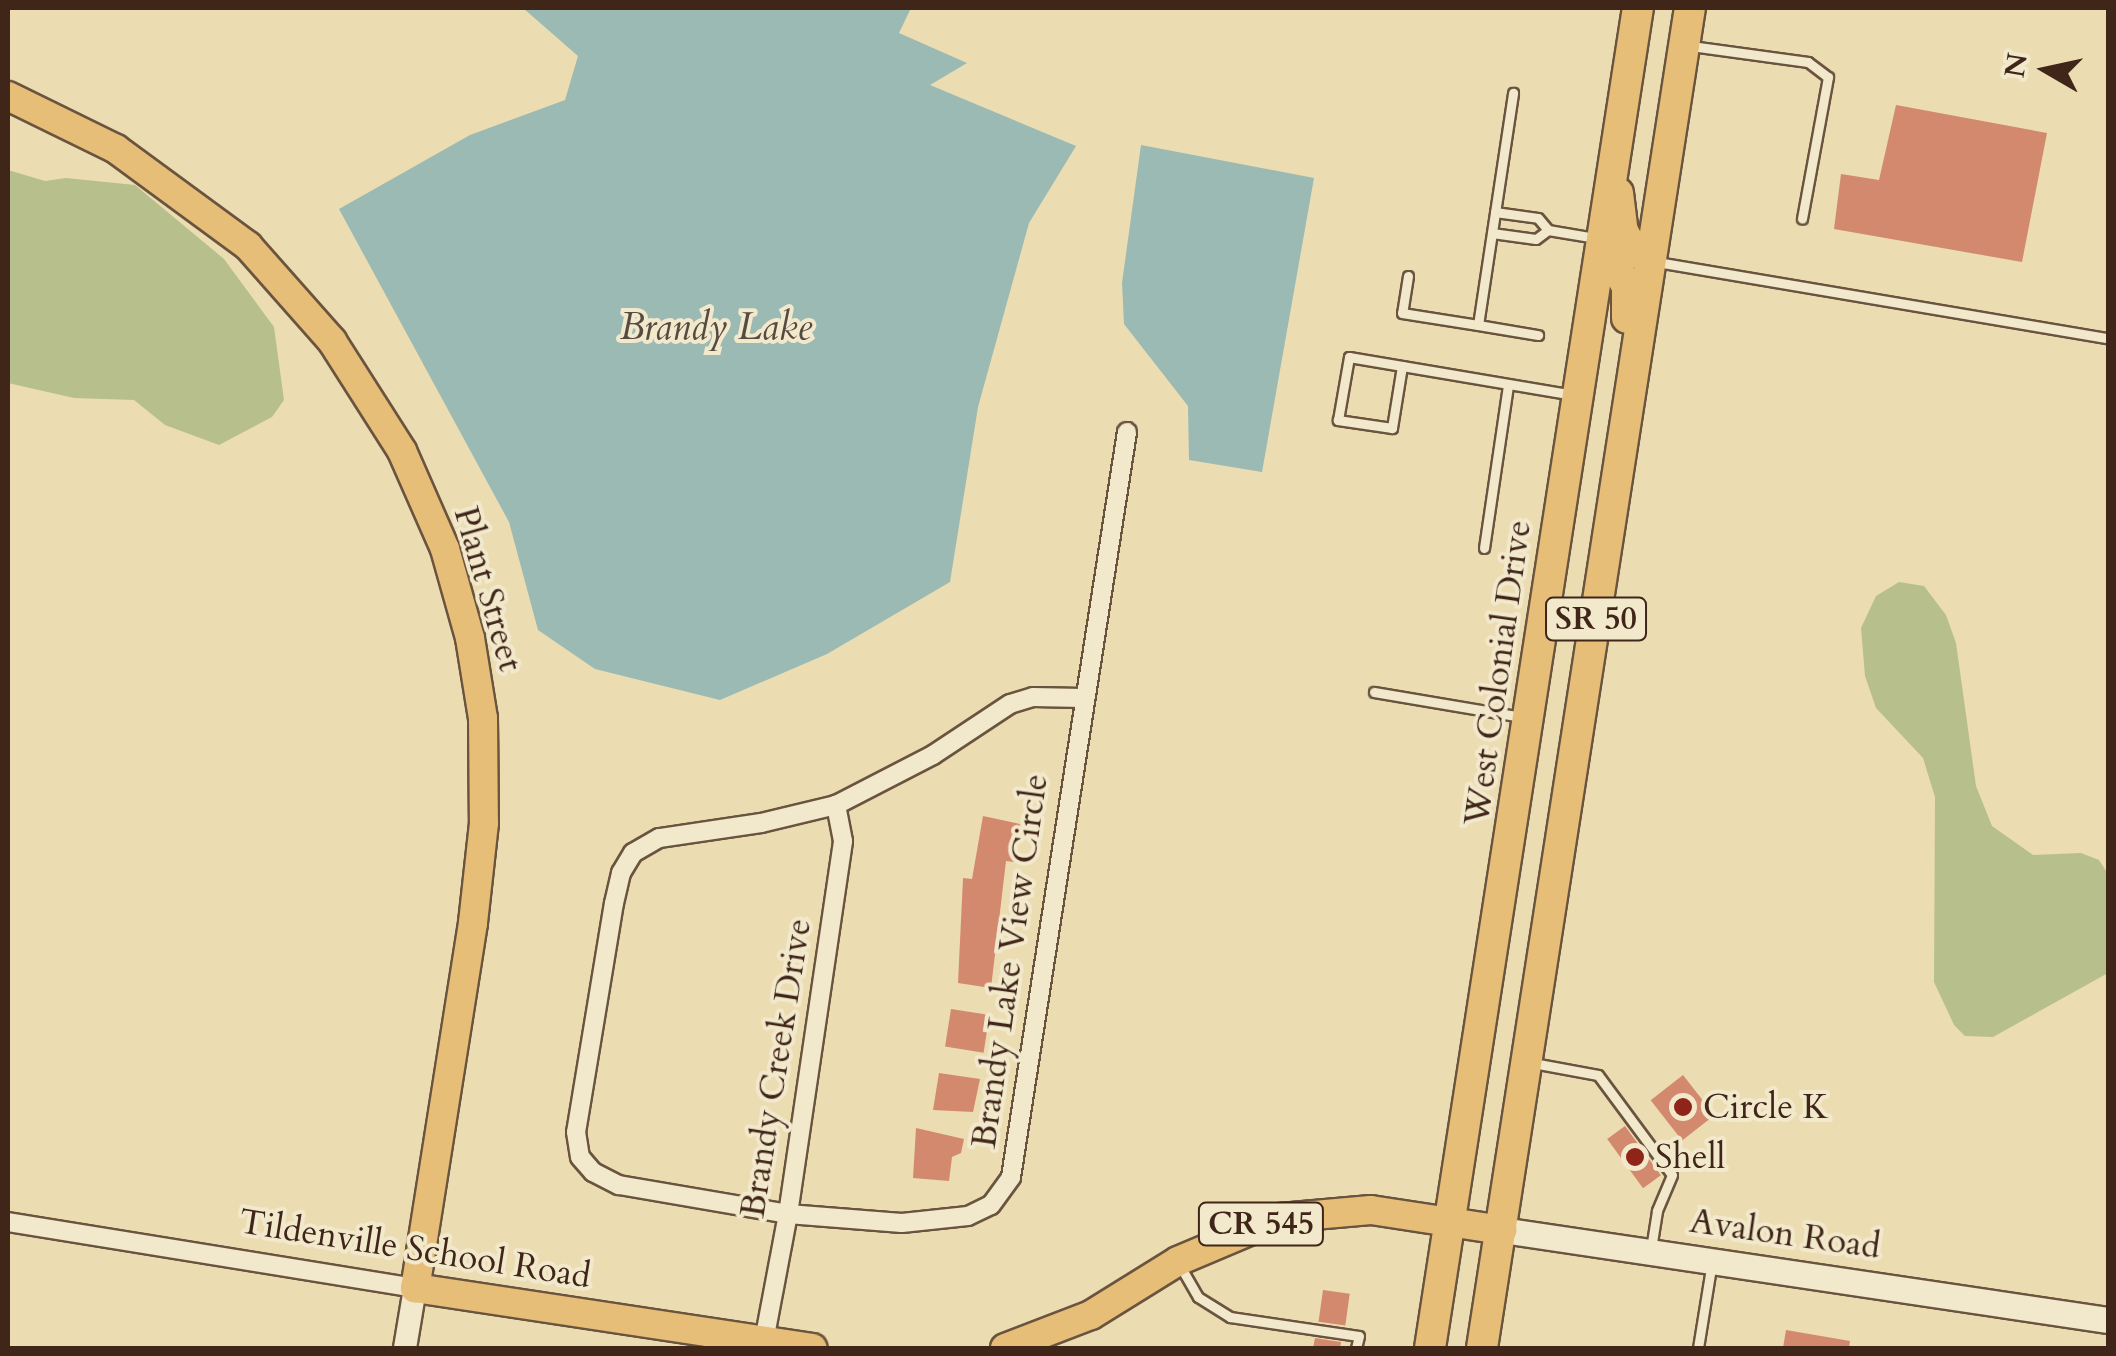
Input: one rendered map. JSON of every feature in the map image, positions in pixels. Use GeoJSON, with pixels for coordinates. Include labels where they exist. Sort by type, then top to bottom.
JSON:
{"type":"FeatureCollection","features":[{"type":"Feature","properties":{"kind":"highway","name":"West Colonial Drive"},"geometry":{"type":"LineString","coordinates":[[1430,1348],[1638,8]]}},
{"type":"Feature","properties":{"kind":"highway","name":"SR 50"},"geometry":{"type":"LineString","coordinates":[[1482,1348],[1690,8]]}},
{"type":"Feature","properties":{"kind":"highway"},"geometry":{"type":"LineString","coordinates":[[1614,160],[1623,231],[1632,248],[1649,260]]}},
{"type":"Feature","properties":{"kind":"highway"},"geometry":{"type":"LineString","coordinates":[[1602,239],[1627,287],[1625,422]]}},
{"type":"Feature","properties":{"kind":"main road","name":"Plant Street"},"geometry":{"type":"LineString","coordinates":[[8,96],[116,149],[248,246],[332,341],[402,451],[445,549],[470,638],[483,718],[484,823],[473,924],[414,1288]]}},
{"type":"Feature","properties":{"kind":"main road","name":"CR 545"},"geometry":{"type":"LineString","coordinates":[[1010,1348],[1091,1315],[1178,1261],[1252,1227],[1314,1212],[1370,1210],[1452,1221]]}},
{"type":"Feature","properties":{"kind":"main road","name":"Avalon Road"},"geometry":{"type":"LineString","coordinates":[[1452,1221],[2108,1320]]}},
{"type":"Feature","properties":{"kind":"main road","name":"Tildenville School Road"},"geometry":{"type":"LineString","coordinates":[[414,1288],[812,1348]]}},
{"type":"Feature","properties":{"kind":"street"},"geometry":{"type":"LineString","coordinates":[[1083,698],[1127,432]]}},
{"type":"Feature","properties":{"kind":"street","name":"Brandy Lake View Circle"},"geometry":{"type":"LineString","coordinates":[[1033,696],[1083,698],[1011,1177],[992,1205],[968,1216],[902,1223],[788,1214],[619,1185],[593,1172],[580,1157],[576,1132],[614,903],[621,874],[633,854],[659,838],[761,824],[836,805],[933,755],[1010,704],[1033,696]]}},
{"type":"Feature","properties":{"kind":"street","name":"Brandy Creek Drive"},"geometry":{"type":"LineString","coordinates":[[764,1341],[788,1214],[843,841],[836,805]]}},
{"type":"Feature","properties":{"kind":"street","name":"Tildenville School Road"},"geometry":{"type":"LineString","coordinates":[[8,1222],[414,1288]]}},
{"type":"Feature","properties":{"kind":"street"},"geometry":{"type":"LineString","coordinates":[[405,1348],[414,1288]]}},
{"type":"Feature","properties":{"kind":"lane"},"geometry":{"type":"LineString","coordinates":[[1684,44],[1808,62],[1828,77],[1802,219]]}},
{"type":"Feature","properties":{"kind":"lane"},"geometry":{"type":"LineString","coordinates":[[1478,325],[1514,93]]}},
{"type":"Feature","properties":{"kind":"lane"},"geometry":{"type":"LineString","coordinates":[[1495,212],[1538,218],[1548,230],[1602,239]]}},
{"type":"Feature","properties":{"kind":"lane"},"geometry":{"type":"LineString","coordinates":[[1492,232],[1536,238],[1548,230]]}},
{"type":"Feature","properties":{"kind":"lane"},"geometry":{"type":"LineString","coordinates":[[1649,260],[2108,338]]}},
{"type":"Feature","properties":{"kind":"lane"},"geometry":{"type":"LineString","coordinates":[[1408,276],[1402,313],[1538,335]]}},
{"type":"Feature","properties":{"kind":"lane"},"geometry":{"type":"LineString","coordinates":[[1402,366],[1392,428],[1338,420],[1349,356],[1577,396]]}},
{"type":"Feature","properties":{"kind":"lane"},"geometry":{"type":"LineString","coordinates":[[1484,548],[1508,384]]}},
{"type":"Feature","properties":{"kind":"lane"},"geometry":{"type":"LineString","coordinates":[[1374,692],[1530,718]]}},
{"type":"Feature","properties":{"kind":"lane"},"geometry":{"type":"LineString","coordinates":[[1528,1062],[1598,1075],[1672,1174],[1657,1211],[1650,1253]]}},
{"type":"Feature","properties":{"kind":"lane"},"geometry":{"type":"LineString","coordinates":[[1698,1348],[1712,1260]]}},
{"type":"Feature","properties":{"kind":"lane"},"geometry":{"type":"LineString","coordinates":[[1178,1261],[1198,1297],[1230,1317],[1358,1336],[1356,1348]]}},
{"type":"Feature","properties":{"kind":"green space"},"geometry":{"type":"Polygon","coordinates":[[[8,170],[45,181],[66,178],[135,185],[224,259],[274,327],[284,400],[272,417],[219,445],[165,425],[134,400],[74,398],[8,383],[8,170]]]}},
{"type":"Feature","properties":{"kind":"green space"},"geometry":{"type":"Polygon","coordinates":[[[1899,582],[1924,586],[1946,615],[1956,643],[1976,786],[1992,826],[2033,855],[2081,853],[2099,860],[2108,874],[2108,973],[1993,1037],[1965,1036],[1954,1025],[1934,982],[1935,797],[1923,758],[1876,708],[1865,676],[1861,628],[1876,596],[1899,582]]]}},
{"type":"Feature","properties":{"kind":"water","name":"Brandy Lake"},"geometry":{"type":"Polygon","coordinates":[[[523,8],[911,8],[899,33],[967,63],[930,85],[1076,146],[1029,223],[978,407],[950,582],[827,654],[720,700],[595,669],[538,630],[509,522],[339,209],[470,135],[565,100],[578,56],[523,8]]]}},
{"type":"Feature","properties":{"kind":"water"},"geometry":{"type":"Polygon","coordinates":[[[1141,145],[1314,178],[1262,472],[1189,460],[1188,406],[1124,324],[1122,283],[1141,145]]]}},
{"type":"Feature","properties":{"kind":"building"},"geometry":{"type":"Polygon","coordinates":[[[1896,105],[2047,133],[2022,262],[1834,229],[1841,174],[1879,180],[1896,105]]]}},
{"type":"Feature","properties":{"kind":"building"},"geometry":{"type":"Polygon","coordinates":[[[983,816],[1020,824],[1014,862],[1006,861],[991,988],[958,983],[963,878],[972,879],[983,816]]]}},
{"type":"Feature","properties":{"kind":"building"},"geometry":{"type":"Polygon","coordinates":[[[951,1009],[990,1015],[984,1053],[945,1047],[951,1009]]]}},
{"type":"Feature","properties":{"kind":"building"},"geometry":{"type":"Polygon","coordinates":[[[939,1073],[980,1079],[973,1112],[933,1110],[939,1073]]]}},
{"type":"Feature","properties":{"kind":"building","name":"Circle K"},"geometry":{"type":"Polygon","coordinates":[[[1683,1075],[1714,1115],[1682,1140],[1651,1100],[1683,1075]]]}},
{"type":"Feature","properties":{"kind":"building","name":"Shell"},"geometry":{"type":"Polygon","coordinates":[[[1625,1126],[1661,1175],[1643,1188],[1607,1139],[1625,1126]]]}},
{"type":"Feature","properties":{"kind":"building"},"geometry":{"type":"Polygon","coordinates":[[[916,1128],[964,1139],[961,1153],[952,1157],[949,1181],[913,1178],[916,1128]]]}},
{"type":"Feature","properties":{"kind":"building"},"geometry":{"type":"Polygon","coordinates":[[[1323,1290],[1350,1294],[1345,1325],[1319,1322],[1323,1290]]]}},
{"type":"Feature","properties":{"kind":"building"},"geometry":{"type":"Polygon","coordinates":[[[1786,1330],[1850,1341],[1849,1348],[1783,1348],[1786,1330]]]}},
{"type":"Feature","properties":{"kind":"building"},"geometry":{"type":"Polygon","coordinates":[[[1315,1338],[1341,1342],[1340,1348],[1313,1348],[1315,1338]]]}},
{"type":"Feature","properties":{"kind":"place","name":"Circle K"},"geometry":{"type":"Point","coordinates":[1683,1107]}},
{"type":"Feature","properties":{"kind":"place","name":"Shell"},"geometry":{"type":"Point","coordinates":[1635,1157]}}]}
